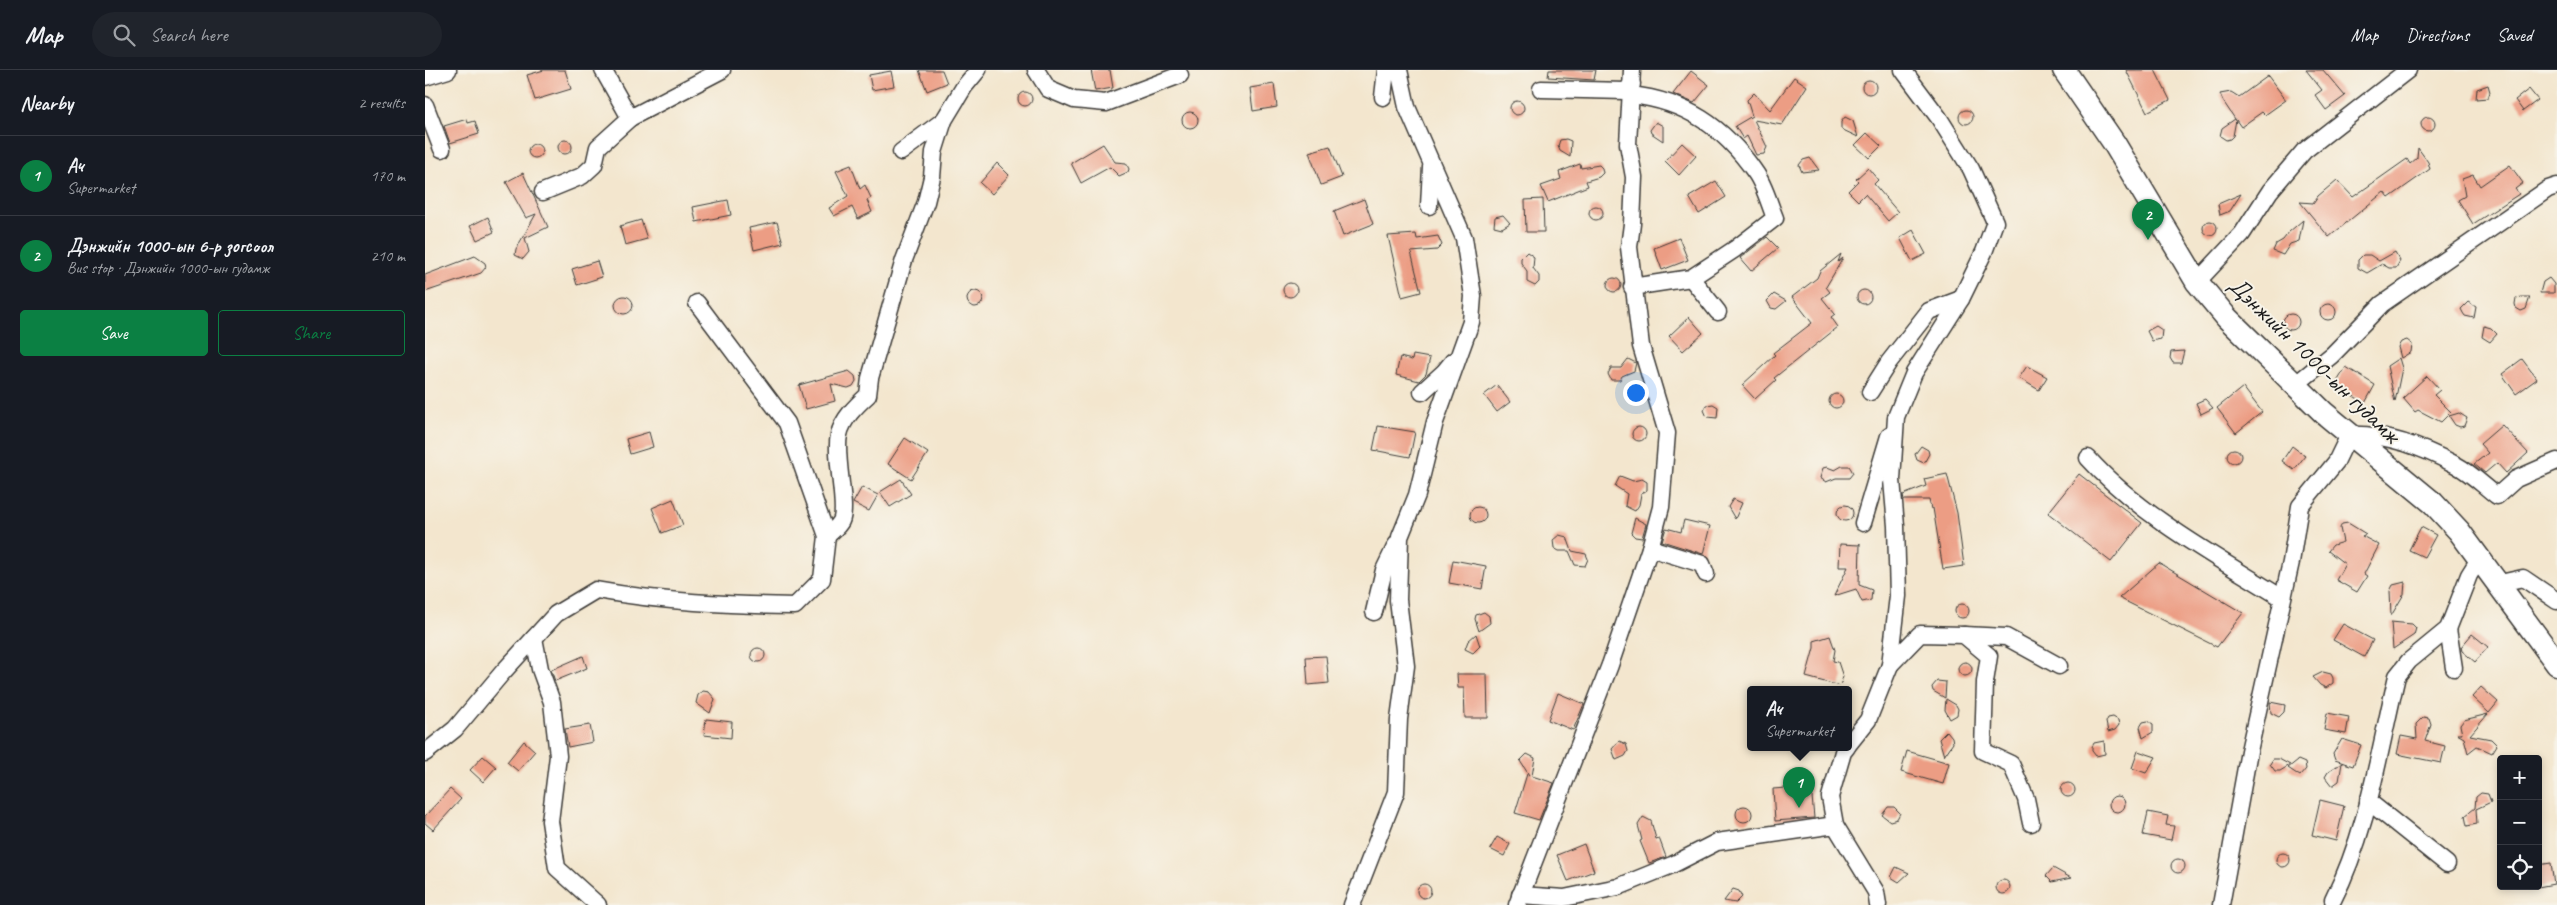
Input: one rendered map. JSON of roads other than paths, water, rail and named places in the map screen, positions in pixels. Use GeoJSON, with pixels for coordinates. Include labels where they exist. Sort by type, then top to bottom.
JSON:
{"type":"FeatureCollection","features":[{"type":"Feature","properties":{"kind":"main road","name":"Дэнжийн 1000-ын гудамж"},"geometry":{"type":"LineString","coordinates":[[2064,70],[2114,144],[2197,282],[2227,318],[2295,385],[2349,434],[2433,503],[2459,530],[2496,584],[2557,664]]}},
{"type":"Feature","properties":{"kind":"street"},"geometry":{"type":"LineString","coordinates":[[425,77],[448,70]]}},
{"type":"Feature","properties":{"kind":"street"},"geometry":{"type":"LineString","coordinates":[[603,70],[630,118]]}},
{"type":"Feature","properties":{"kind":"street"},"geometry":{"type":"LineString","coordinates":[[543,192],[582,176],[594,165],[598,147],[630,118],[722,70]]}},
{"type":"Feature","properties":{"kind":"street"},"geometry":{"type":"LineString","coordinates":[[827,536],[840,523],[843,515],[838,469],[839,434],[852,410],[868,395],[870,378],[904,260],[926,202],[932,177],[934,152],[944,120],[964,87],[978,70]]}},
{"type":"Feature","properties":{"kind":"street"},"geometry":{"type":"LineString","coordinates":[[1036,70],[1048,89],[1074,100],[1106,103],[1179,75]]}},
{"type":"Feature","properties":{"kind":"street"},"geometry":{"type":"LineString","coordinates":[[1383,97],[1386,70]]}},
{"type":"Feature","properties":{"kind":"street"},"geometry":{"type":"LineString","coordinates":[[1373,612],[1384,570],[1417,495],[1435,422],[1471,322],[1473,296],[1464,238],[1407,107],[1399,70]]}},
{"type":"Feature","properties":{"kind":"street"},"geometry":{"type":"LineString","coordinates":[[1863,523],[1880,459],[1914,373],[1961,299],[1984,252],[1995,222],[1971,169],[1939,118],[1903,70]]}},
{"type":"Feature","properties":{"kind":"street"},"geometry":{"type":"LineString","coordinates":[[2197,282],[2241,234],[2270,191],[2304,151],[2408,70]]}},
{"type":"Feature","properties":{"kind":"street"},"geometry":{"type":"LineString","coordinates":[[1541,89],[1626,91],[1631,83]]}},
{"type":"Feature","properties":{"kind":"street"},"geometry":{"type":"LineString","coordinates":[[1631,83],[1657,98],[1704,118],[1756,173],[1775,218],[1735,249],[1691,278],[1632,287]]}},
{"type":"Feature","properties":{"kind":"street"},"geometry":{"type":"LineString","coordinates":[[1631,83],[1628,144],[1634,177],[1633,224],[1629,247],[1632,287],[1641,346],[1667,433],[1661,507],[1650,548],[1611,665],[1518,900],[1564,898],[1618,887],[1672,865],[1717,842],[1835,825]]}},
{"type":"Feature","properties":{"kind":"street"},"geometry":{"type":"LineString","coordinates":[[425,105],[442,149]]}},
{"type":"Feature","properties":{"kind":"street"},"geometry":{"type":"LineString","coordinates":[[901,152],[944,120]]}},
{"type":"Feature","properties":{"kind":"street"},"geometry":{"type":"LineString","coordinates":[[1429,206],[1431,160]]}},
{"type":"Feature","properties":{"kind":"street"},"geometry":{"type":"LineString","coordinates":[[2295,385],[2332,355],[2382,304],[2548,189],[2557,186]]}},
{"type":"Feature","properties":{"kind":"street"},"geometry":{"type":"LineString","coordinates":[[1691,278],[1718,312]]}},
{"type":"Feature","properties":{"kind":"street"},"geometry":{"type":"LineString","coordinates":[[1871,392],[1889,362],[1929,311],[1961,299]]}},
{"type":"Feature","properties":{"kind":"street"},"geometry":{"type":"LineString","coordinates":[[425,753],[455,729],[556,614],[596,590],[644,598],[712,605],[795,606],[822,579],[827,536],[787,423],[697,303]]}},
{"type":"Feature","properties":{"kind":"street"},"geometry":{"type":"LineString","coordinates":[[1422,392],[1444,372],[1461,349]]}},
{"type":"Feature","properties":{"kind":"street"},"geometry":{"type":"LineString","coordinates":[[1852,740],[1868,720],[1890,665],[1897,596],[1896,526],[1892,480],[1896,417]]}},
{"type":"Feature","properties":{"kind":"street"},"geometry":{"type":"LineString","coordinates":[[2221,905],[2249,751],[2283,598],[2300,506],[2336,462],[2349,434],[2364,434],[2408,443],[2458,466],[2497,496],[2516,479],[2557,461]]}},
{"type":"Feature","properties":{"kind":"street"},"geometry":{"type":"LineString","coordinates":[[2088,458],[2109,482],[2188,539],[2283,598]]}},
{"type":"Feature","properties":{"kind":"street"},"geometry":{"type":"LineString","coordinates":[[1352,905],[1396,792],[1399,719],[1406,666],[1398,600],[1400,536]]}},
{"type":"Feature","properties":{"kind":"street"},"geometry":{"type":"LineString","coordinates":[[1650,548],[1702,564],[1706,574]]}},
{"type":"Feature","properties":{"kind":"street"},"geometry":{"type":"LineString","coordinates":[[2333,900],[2343,881],[2360,833],[2397,676],[2409,661],[2448,629],[2469,575],[2479,559]]}},
{"type":"Feature","properties":{"kind":"street"},"geometry":{"type":"LineString","coordinates":[[2496,584],[2523,578],[2557,601]]}},
{"type":"Feature","properties":{"kind":"street"},"geometry":{"type":"LineString","coordinates":[[2448,629],[2454,668]]}},
{"type":"Feature","properties":{"kind":"street"},"geometry":{"type":"LineString","coordinates":[[1890,665],[1921,634],[2006,636],[2059,666]]}},
{"type":"Feature","properties":{"kind":"street"},"geometry":{"type":"LineString","coordinates":[[1964,635],[1989,656],[1985,682],[1983,751],[2011,764],[2026,799],[2031,823]]}},
{"type":"Feature","properties":{"kind":"street"},"geometry":{"type":"LineString","coordinates":[[534,638],[540,669],[552,702],[559,756],[550,821],[557,868],[598,905]]}},
{"type":"Feature","properties":{"kind":"street"},"geometry":{"type":"LineString","coordinates":[[1844,751],[1830,797],[1835,825],[1876,892],[1879,905]]}},
{"type":"Feature","properties":{"kind":"street"},"geometry":{"type":"LineString","coordinates":[[2367,801],[2447,864]]}},
{"type":"Feature","properties":{"kind":"place","name":"Дэнжийн 1000-ын 6-р зогсоол"},"geometry":{"type":"Point","coordinates":[2148,240]}},
{"type":"Feature","properties":{"kind":"place","name":"Ач"},"geometry":{"type":"Point","coordinates":[1799,808]}}]}
